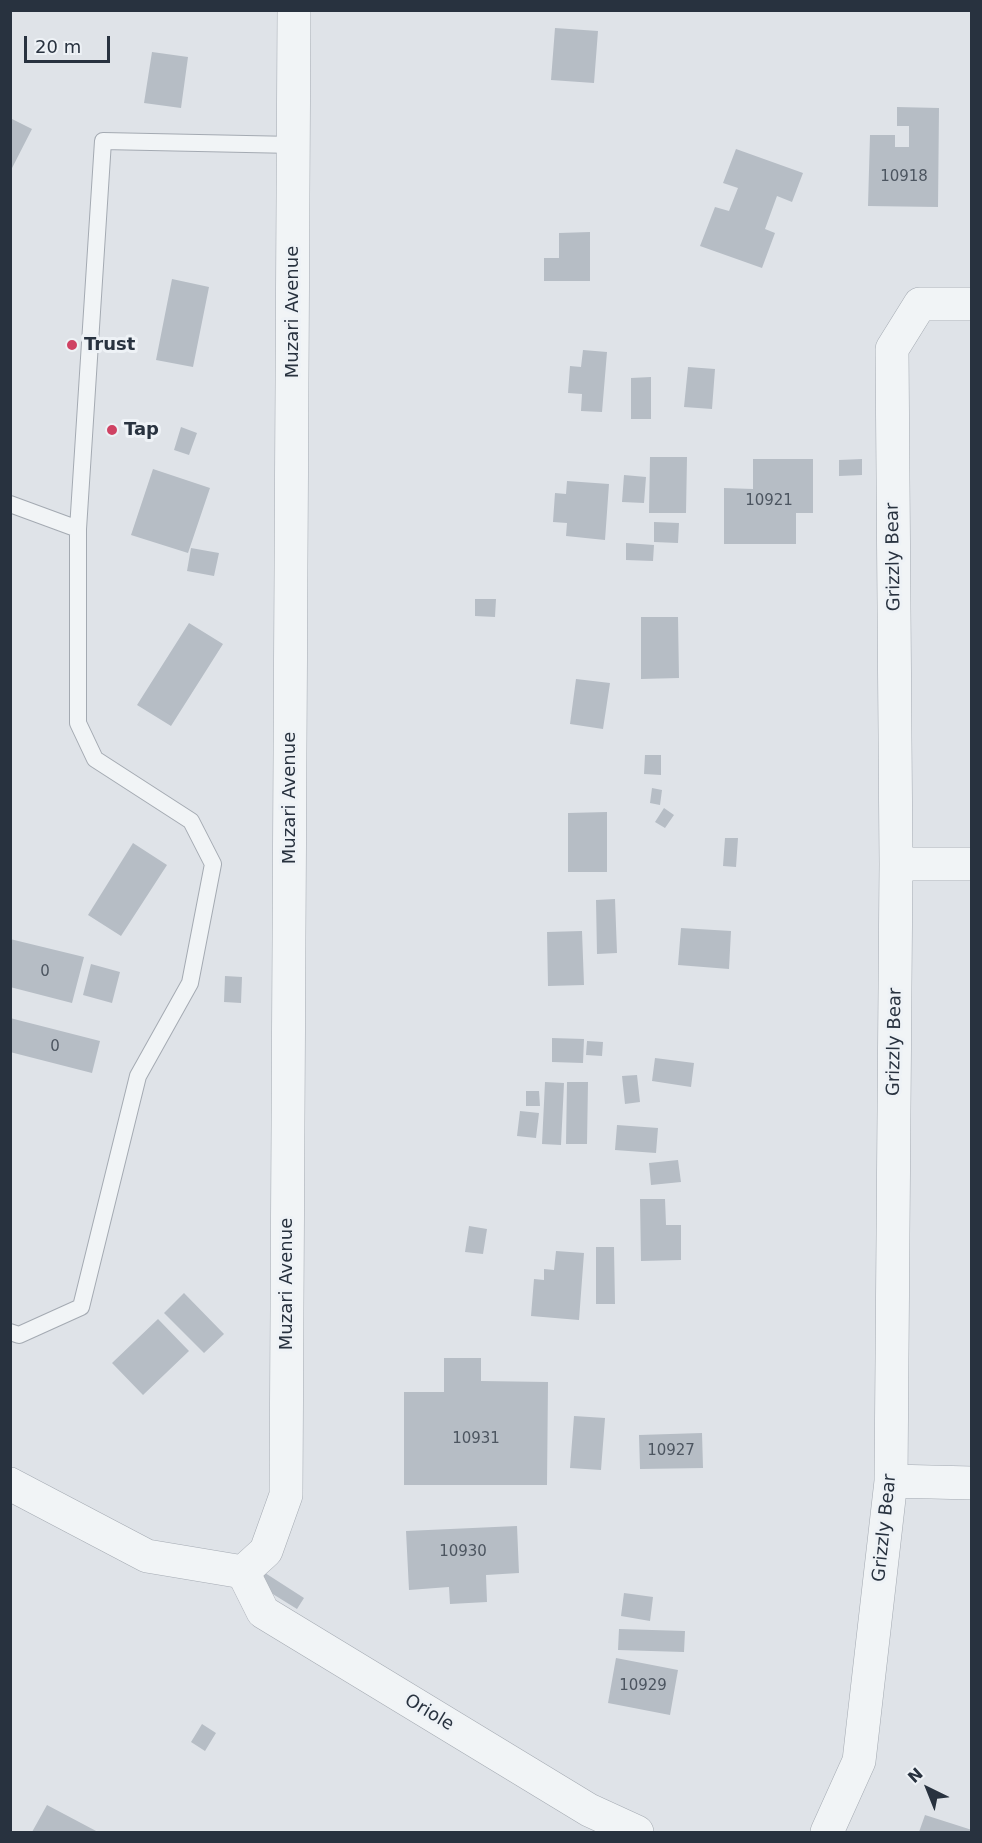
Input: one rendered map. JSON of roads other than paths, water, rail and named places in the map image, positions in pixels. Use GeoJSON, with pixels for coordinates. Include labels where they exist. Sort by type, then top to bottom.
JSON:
{"type":"FeatureCollection","features":[{"type":"Feature","properties":{"kind":"street","name":"Muzari Avenue"},"geometry":{"type":"LineString","coordinates":[[243,1572],[266,1551],[286,1495],[294,10]]}},
{"type":"Feature","properties":{"kind":"street","name":"Grizzly Bear"},"geometry":{"type":"LineString","coordinates":[[827,1833],[859,1761],[891,1481],[896,864],[892,349],[920,304],[972,304]]}},
{"type":"Feature","properties":{"kind":"street"},"geometry":{"type":"LineString","coordinates":[[896,864],[972,864]]}},
{"type":"Feature","properties":{"kind":"street"},"geometry":{"type":"LineString","coordinates":[[891,1481],[972,1483]]}},
{"type":"Feature","properties":{"kind":"street"},"geometry":{"type":"LineString","coordinates":[[10,1484],[147,1556],[243,1572]]}},
{"type":"Feature","properties":{"kind":"street","name":"Oriole"},"geometry":{"type":"LineString","coordinates":[[243,1572],[263,1612],[589,1810],[637,1833]]}},
{"type":"Feature","properties":{"kind":"lane"},"geometry":{"type":"LineString","coordinates":[[10,1332],[19,1335],[81,1307],[138,1076],[190,983],[213,864],[190,821],[95,759],[78,723],[78,529],[102,141],[294,145]]}},
{"type":"Feature","properties":{"kind":"lane"},"geometry":{"type":"LineString","coordinates":[[10,504],[78,529]]}},
{"type":"Feature","properties":{"kind":"place","name":"Trust"},"geometry":{"type":"Point","coordinates":[72,345]}},
{"type":"Feature","properties":{"kind":"place","name":"Tap"},"geometry":{"type":"Point","coordinates":[112,430]}}]}
